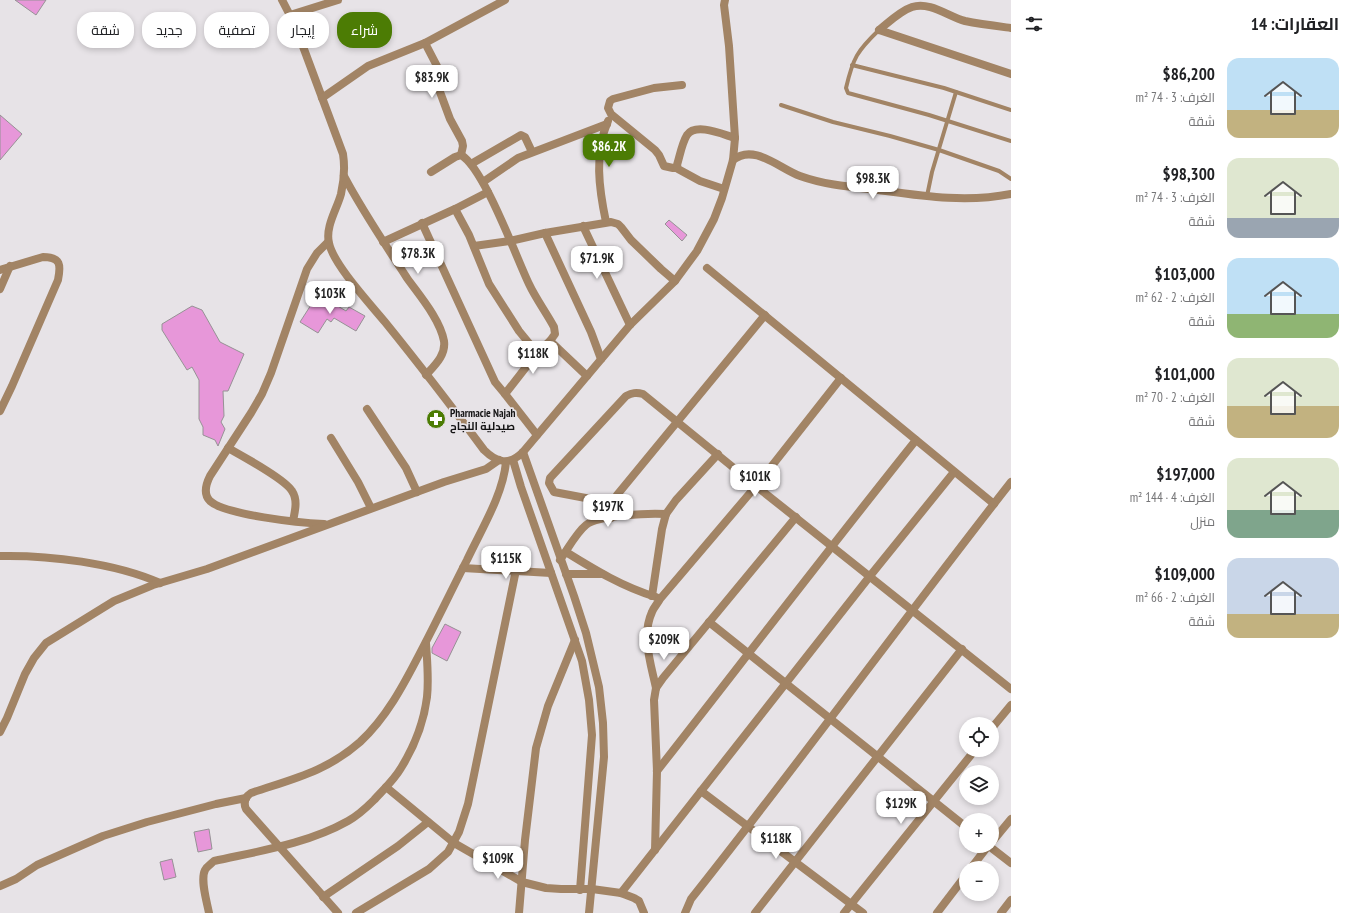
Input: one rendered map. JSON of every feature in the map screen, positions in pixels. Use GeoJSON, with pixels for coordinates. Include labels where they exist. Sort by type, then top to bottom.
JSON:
{"type":"FeatureCollection","features":[{"type":"Feature","properties":{"kind":"street"},"geometry":{"type":"LineString","coordinates":[[282,0],[288,12]]}},
{"type":"Feature","properties":{"kind":"street"},"geometry":{"type":"LineString","coordinates":[[300,12],[338,0]]}},
{"type":"Feature","properties":{"kind":"street"},"geometry":{"type":"LineString","coordinates":[[322,98],[368,66],[425,43],[505,0]]}},
{"type":"Feature","properties":{"kind":"street"},"geometry":{"type":"LineString","coordinates":[[0,732],[25,674],[34,658],[46,643],[114,601],[160,583],[207,569],[371,508],[486,469],[506,461],[522,452],[630,325],[675,281],[697,251],[706,235],[719,206],[734,160],[735,138],[729,46],[724,5],[725,0]]}},
{"type":"Feature","properties":{"kind":"street"},"geometry":{"type":"LineString","coordinates":[[879,30],[905,10],[920,5],[964,20],[1011,28]]}},
{"type":"Feature","properties":{"kind":"street"},"geometry":{"type":"LineString","coordinates":[[879,30],[1011,74]]}},
{"type":"Feature","properties":{"kind":"street"},"geometry":{"type":"LineString","coordinates":[[425,43],[438,68],[438,85],[450,119],[462,141],[463,146],[460,154],[432,172]]}},
{"type":"Feature","properties":{"kind":"street"},"geometry":{"type":"LineString","coordinates":[[303,48],[343,154],[345,163],[341,193],[331,221],[328,242],[334,256],[484,450],[494,459],[506,461]]}},
{"type":"Feature","properties":{"kind":"street"},"geometry":{"type":"LineString","coordinates":[[682,85],[654,88],[613,99],[608,104],[608,108],[611,114],[655,150],[664,166],[677,168],[700,181],[724,190]]}},
{"type":"Feature","properties":{"kind":"street"},"geometry":{"type":"LineString","coordinates":[[606,222],[600,188],[599,159],[602,140],[611,114]]}},
{"type":"Feature","properties":{"kind":"street"},"geometry":{"type":"LineString","coordinates":[[483,182],[511,162],[532,152],[607,124]]}},
{"type":"Feature","properties":{"kind":"street"},"geometry":{"type":"LineString","coordinates":[[677,168],[686,138],[691,131],[700,129],[735,138]]}},
{"type":"Feature","properties":{"kind":"street"},"geometry":{"type":"LineString","coordinates":[[470,164],[521,135],[525,137],[532,152]]}},
{"type":"Feature","properties":{"kind":"street"},"geometry":{"type":"LineString","coordinates":[[460,154],[465,157],[483,182],[529,285],[554,327],[555,334],[550,341],[537,353],[505,394]]}},
{"type":"Feature","properties":{"kind":"street"},"geometry":{"type":"LineString","coordinates":[[734,160],[743,154],[756,155],[800,176],[828,184],[963,199],[1011,194]]}},
{"type":"Feature","properties":{"kind":"street"},"geometry":{"type":"LineString","coordinates":[[344,176],[361,208],[436,320],[444,341],[442,356],[426,375]]}},
{"type":"Feature","properties":{"kind":"street"},"geometry":{"type":"LineString","coordinates":[[383,242],[488,192]]}},
{"type":"Feature","properties":{"kind":"street"},"geometry":{"type":"LineString","coordinates":[[455,209],[465,226],[493,290],[519,331],[537,353]]}},
{"type":"Feature","properties":{"kind":"street"},"geometry":{"type":"LineString","coordinates":[[474,246],[510,241],[606,222],[615,223],[621,227],[661,269],[675,281]]}},
{"type":"Feature","properties":{"kind":"street"},"geometry":{"type":"LineString","coordinates":[[422,223],[495,382],[537,434]]}},
{"type":"Feature","properties":{"kind":"street"},"geometry":{"type":"LineString","coordinates":[[583,226],[630,325]]}},
{"type":"Feature","properties":{"kind":"street"},"geometry":{"type":"LineString","coordinates":[[545,233],[591,332],[600,359]]}},
{"type":"Feature","properties":{"kind":"street"},"geometry":{"type":"LineString","coordinates":[[327,525],[232,511],[210,501],[206,496],[206,483],[262,394],[271,373],[307,269],[317,253],[328,242]]}},
{"type":"Feature","properties":{"kind":"street"},"geometry":{"type":"LineString","coordinates":[[0,270],[43,257],[51,257],[55,258],[58,262],[60,271],[58,280],[0,411]]}},
{"type":"Feature","properties":{"kind":"street"},"geometry":{"type":"LineString","coordinates":[[0,289],[10,266]]}},
{"type":"Feature","properties":{"kind":"street"},"geometry":{"type":"LineString","coordinates":[[707,268],[994,504]]}},
{"type":"Feature","properties":{"kind":"street"},"geometry":{"type":"LineString","coordinates":[[611,518],[612,503],[617,495],[765,315]]}},
{"type":"Feature","properties":{"kind":"street"},"geometry":{"type":"LineString","coordinates":[[550,341],[587,376]]}},
{"type":"Feature","properties":{"kind":"street"},"geometry":{"type":"LineString","coordinates":[[655,850],[657,771],[654,700],[656,688],[648,647],[647,633],[648,622],[652,611],[660,599],[756,486],[841,378]]}},
{"type":"Feature","properties":{"kind":"street"},"geometry":{"type":"LineString","coordinates":[[612,503],[554,492],[549,483],[550,478],[626,396],[637,392],[643,394],[678,421],[756,486],[1011,689]]}},
{"type":"Feature","properties":{"kind":"street"},"geometry":{"type":"LineString","coordinates":[[367,409],[406,468],[417,492]]}},
{"type":"Feature","properties":{"kind":"street"},"geometry":{"type":"LineString","coordinates":[[331,438],[358,482],[371,508]]}},
{"type":"Feature","properties":{"kind":"street"},"geometry":{"type":"LineString","coordinates":[[657,771],[749,654],[831,546],[916,440]]}},
{"type":"Feature","properties":{"kind":"street"},"geometry":{"type":"LineString","coordinates":[[228,448],[279,478],[290,488],[296,501],[293,521]]}},
{"type":"Feature","properties":{"kind":"street"},"geometry":{"type":"LineString","coordinates":[[522,452],[586,633],[599,687],[603,723],[604,757],[589,913]]}},
{"type":"Feature","properties":{"kind":"street"},"geometry":{"type":"LineString","coordinates":[[652,596],[662,529],[666,514],[676,500],[718,454]]}},
{"type":"Feature","properties":{"kind":"street"},"geometry":{"type":"LineString","coordinates":[[338,913],[278,847],[246,809],[244,804],[246,798],[251,793],[313,773],[344,755],[377,725],[390,707],[426,642],[463,568],[499,492],[505,472],[506,461]]}},
{"type":"Feature","properties":{"kind":"street"},"geometry":{"type":"LineString","coordinates":[[506,461],[551,573],[582,661],[586,680],[592,735],[580,890]]}},
{"type":"Feature","properties":{"kind":"street"},"geometry":{"type":"LineString","coordinates":[[622,893],[870,576],[954,472]]}},
{"type":"Feature","properties":{"kind":"street"},"geometry":{"type":"LineString","coordinates":[[685,913],[692,899],[1011,482]]}},
{"type":"Feature","properties":{"kind":"street"},"geometry":{"type":"LineString","coordinates":[[560,560],[585,526],[595,520],[645,514],[666,514]]}},
{"type":"Feature","properties":{"kind":"street"},"geometry":{"type":"LineString","coordinates":[[656,688],[796,517]]}},
{"type":"Feature","properties":{"kind":"street"},"geometry":{"type":"LineString","coordinates":[[566,552],[602,574],[635,590],[660,599]]}},
{"type":"Feature","properties":{"kind":"street"},"geometry":{"type":"LineString","coordinates":[[0,556],[34,557],[110,567],[148,577],[160,583]]}},
{"type":"Feature","properties":{"kind":"street"},"geometry":{"type":"LineString","coordinates":[[463,568],[551,573]]}},
{"type":"Feature","properties":{"kind":"street"},"geometry":{"type":"LineString","coordinates":[[356,913],[428,869],[448,852],[454,843],[464,819],[468,804],[516,570]]}},
{"type":"Feature","properties":{"kind":"street"},"geometry":{"type":"LineString","coordinates":[[566,574],[602,574]]}},
{"type":"Feature","properties":{"kind":"street"},"geometry":{"type":"LineString","coordinates":[[709,622],[959,822]]}},
{"type":"Feature","properties":{"kind":"street"},"geometry":{"type":"LineString","coordinates":[[518,913],[522,882],[524,840],[536,748],[548,706],[575,640]]}},
{"type":"Feature","properties":{"kind":"street"},"geometry":{"type":"LineString","coordinates":[[209,913],[203,876],[209,865],[214,861],[278,847],[314,836],[348,821],[365,809],[386,787],[401,768],[414,743],[422,718],[427,696],[428,675],[426,642]]}},
{"type":"Feature","properties":{"kind":"street"},"geometry":{"type":"LineString","coordinates":[[755,913],[962,649]]}},
{"type":"Feature","properties":{"kind":"street"},"geometry":{"type":"LineString","coordinates":[[999,720],[1011,705]]}},
{"type":"Feature","properties":{"kind":"street"},"geometry":{"type":"LineString","coordinates":[[844,913],[969,757]]}},
{"type":"Feature","properties":{"kind":"street"},"geometry":{"type":"LineString","coordinates":[[386,787],[454,843],[522,882],[546,888],[580,890],[592,889],[622,893],[639,901],[645,913]]}},
{"type":"Feature","properties":{"kind":"street"},"geometry":{"type":"LineString","coordinates":[[701,792],[863,913]]}},
{"type":"Feature","properties":{"kind":"street"},"geometry":{"type":"LineString","coordinates":[[0,886],[16,879],[37,865],[103,836],[147,822],[216,804],[246,798]]}},
{"type":"Feature","properties":{"kind":"street"},"geometry":{"type":"LineString","coordinates":[[999,834],[1011,819]]}},
{"type":"Feature","properties":{"kind":"street"},"geometry":{"type":"LineString","coordinates":[[323,897],[398,846],[428,822]]}},
{"type":"Feature","properties":{"kind":"street"},"geometry":{"type":"LineString","coordinates":[[977,861],[984,853]]}},
{"type":"Feature","properties":{"kind":"street"},"geometry":{"type":"LineString","coordinates":[[998,853],[1011,863]]}},
{"type":"Feature","properties":{"kind":"street"},"geometry":{"type":"LineString","coordinates":[[937,913],[959,884]]}},
{"type":"Feature","properties":{"kind":"street"},"geometry":{"type":"LineString","coordinates":[[1001,913],[1011,900]]}},
{"type":"Feature","properties":{"kind":"lane"},"geometry":{"type":"LineString","coordinates":[[879,30],[859,50],[852,65],[846,92],[1011,141]]}},
{"type":"Feature","properties":{"kind":"lane"},"geometry":{"type":"LineString","coordinates":[[852,65],[905,77],[1011,110]]}},
{"type":"Feature","properties":{"kind":"lane"},"geometry":{"type":"LineString","coordinates":[[926,196],[956,92]]}},
{"type":"Feature","properties":{"kind":"lane"},"geometry":{"type":"LineString","coordinates":[[781,105],[833,122],[939,150],[999,170],[1011,179]]}},
{"type":"Feature","properties":{"kind":"building"},"geometry":{"type":"Polygon","coordinates":[[[15,0],[46,0],[36,15],[15,0]]]}},
{"type":"Feature","properties":{"kind":"building"},"geometry":{"type":"Polygon","coordinates":[[[0,115],[22,134],[0,160],[0,115]]]}},
{"type":"Feature","properties":{"kind":"building"},"geometry":{"type":"Polygon","coordinates":[[[669,220],[687,235],[682,241],[665,224],[669,220]]]}},
{"type":"Feature","properties":{"kind":"building"},"geometry":{"type":"Polygon","coordinates":[[[318,294],[346,311],[349,307],[365,316],[356,331],[334,318],[331,322],[327,319],[318,333],[300,322],[318,294]]]}},
{"type":"Feature","properties":{"kind":"building"},"geometry":{"type":"Polygon","coordinates":[[[192,306],[202,310],[220,342],[244,354],[228,391],[223,391],[224,416],[221,422],[225,429],[218,446],[215,440],[203,435],[203,427],[199,419],[199,380],[192,367],[187,370],[162,330],[162,324],[192,306]]]}},
{"type":"Feature","properties":{"kind":"building"},"geometry":{"type":"Polygon","coordinates":[[[445,624],[461,632],[447,661],[432,653],[432,648],[445,624]]]}},
{"type":"Feature","properties":{"kind":"building"},"geometry":{"type":"Polygon","coordinates":[[[209,829],[212,849],[198,852],[194,832],[209,829]]]}},
{"type":"Feature","properties":{"kind":"building"},"geometry":{"type":"Polygon","coordinates":[[[172,859],[176,877],[164,880],[160,862],[172,859]]]}},
{"type":"Feature","properties":{"kind":"place","name":"Pharmacie Najah صيدلية النجاح"},"geometry":{"type":"Point","coordinates":[436,419]}}]}
